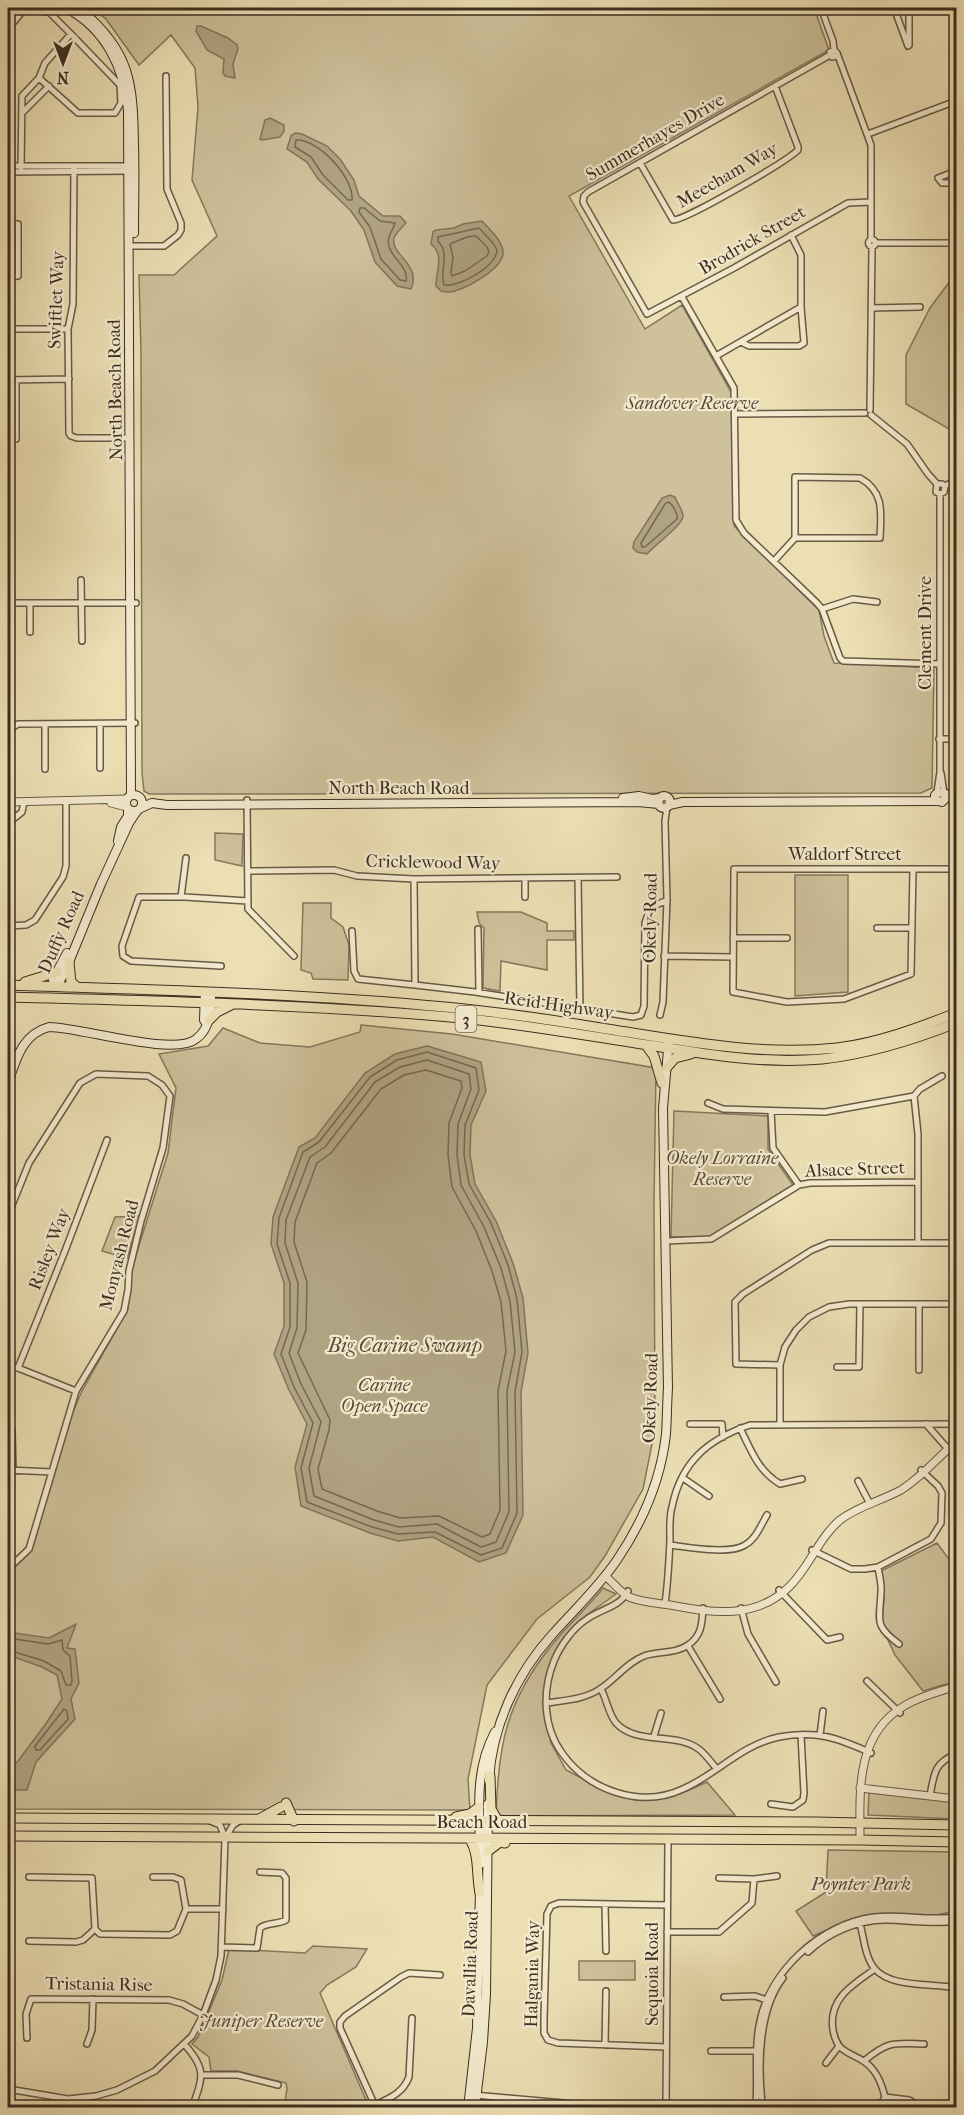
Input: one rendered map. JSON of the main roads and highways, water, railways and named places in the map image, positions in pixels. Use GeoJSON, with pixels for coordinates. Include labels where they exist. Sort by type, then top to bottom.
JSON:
{"type":"FeatureCollection","features":[{"type":"Feature","properties":{"kind":"main road","name":"North Beach Road"},"geometry":{"type":"LineString","coordinates":[[66,8],[79,15],[96,30],[120,68],[128,110],[132,169]]}},
{"type":"Feature","properties":{"kind":"main road","name":"North Beach Road"},"geometry":{"type":"LineString","coordinates":[[77,8],[98,25],[111,41],[122,60],[132,92],[134,803],[167,805],[247,802],[664,803],[940,796],[957,799]]}},
{"type":"Feature","properties":{"kind":"main road","name":"Duffy Road"},"geometry":{"type":"LineString","coordinates":[[54,987],[60,981],[69,962],[129,823],[134,803]]}},
{"type":"Feature","properties":{"kind":"main road","name":"Duffy Road"},"geometry":{"type":"LineString","coordinates":[[54,987],[57,972],[113,853],[121,827],[134,803]]}},
{"type":"Feature","properties":{"kind":"main road"},"geometry":{"type":"LineString","coordinates":[[69,962],[71,982],[77,987]]}},
{"type":"Feature","properties":{"kind":"main road"},"geometry":{"type":"LineString","coordinates":[[8,985],[27,982],[57,972]]}},
{"type":"Feature","properties":{"kind":"main road","name":"Reid Highway"},"geometry":{"type":"LineString","coordinates":[[8,985],[208,992],[446,1007],[548,1019],[666,1043],[764,1051],[831,1048],[891,1036],[956,1016]]}},
{"type":"Feature","properties":{"kind":"main road"},"geometry":{"type":"LineString","coordinates":[[36,998],[47,994],[54,987],[56,993],[66,999]]}},
{"type":"Feature","properties":{"kind":"main road"},"geometry":{"type":"LineString","coordinates":[[208,992],[208,1022]]}},
{"type":"Feature","properties":{"kind":"main road","name":"Reid Highway"},"geometry":{"type":"LineString","coordinates":[[8,997],[331,1008],[454,1018],[564,1031],[646,1045],[666,1043],[696,1053],[757,1060],[822,1059],[882,1049],[922,1036],[956,1016]]}},
{"type":"Feature","properties":{"kind":"main road"},"geometry":{"type":"LineString","coordinates":[[8,1083],[12,1059],[35,1032],[49,1027],[177,1045],[192,1042],[201,1035],[217,1012],[233,1004]]}},
{"type":"Feature","properties":{"kind":"main road","name":"Okely Road"},"geometry":{"type":"LineString","coordinates":[[663,1087],[667,1067],[666,1043]]}},
{"type":"Feature","properties":{"kind":"main road","name":"Okely Road"},"geometry":{"type":"LineString","coordinates":[[490,1776],[498,1729],[514,1691],[550,1637],[606,1574],[632,1535],[642,1515],[661,1462],[666,1434],[668,1388],[663,1087],[666,1043]]}},
{"type":"Feature","properties":{"kind":"main road"},"geometry":{"type":"LineString","coordinates":[[646,1045],[654,1056],[663,1087]]}},
{"type":"Feature","properties":{"kind":"main road"},"geometry":{"type":"LineString","coordinates":[[667,1067],[675,1058],[696,1053]]}},
{"type":"Feature","properties":{"kind":"main road","name":"Okely Road"},"geometry":{"type":"LineString","coordinates":[[488,1821],[479,1807],[482,1761],[494,1732],[498,1729]]}},
{"type":"Feature","properties":{"kind":"main road"},"geometry":{"type":"LineString","coordinates":[[488,1821],[491,1809],[490,1776]]}},
{"type":"Feature","properties":{"kind":"main road"},"geometry":{"type":"LineString","coordinates":[[256,1820],[274,1813],[284,1805],[294,1821]]}},
{"type":"Feature","properties":{"kind":"main road"},"geometry":{"type":"LineString","coordinates":[[414,1821],[465,1816],[479,1807]]}},
{"type":"Feature","properties":{"kind":"main road","name":"Beach Road"},"geometry":{"type":"LineString","coordinates":[[8,1818],[860,1822],[957,1825]]}},
{"type":"Feature","properties":{"kind":"main road"},"geometry":{"type":"LineString","coordinates":[[341,1820],[350,1827],[353,1838]]}},
{"type":"Feature","properties":{"kind":"main road"},"geometry":{"type":"LineString","coordinates":[[365,1820],[359,1825],[360,1831],[365,1836],[378,1838]]}},
{"type":"Feature","properties":{"kind":"main road","name":"Davallia Road"},"geometry":{"type":"LineString","coordinates":[[475,2108],[473,2095],[480,1893],[484,1838],[488,1821]]}},
{"type":"Feature","properties":{"kind":"main road","name":"Beach Road"},"geometry":{"type":"LineString","coordinates":[[8,1836],[957,1842]]}},
{"type":"Feature","properties":{"kind":"main road"},"geometry":{"type":"LineString","coordinates":[[469,1838],[477,1854],[476,1876],[480,1893]]}},
{"type":"Feature","properties":{"kind":"main road","name":"Davallia Road"},"geometry":{"type":"LineString","coordinates":[[468,2108],[473,2095],[486,1994],[488,1851],[484,1838]]}},
{"type":"Feature","properties":{"kind":"main road"},"geometry":{"type":"LineString","coordinates":[[488,1851],[500,1842],[521,1843],[534,1839]]}},
{"type":"Feature","properties":{"kind":"water"},"geometry":{"type":"Polygon","coordinates":[[[197,26],[228,38],[237,45],[238,49],[233,64],[235,78],[225,76],[223,73],[224,59],[207,50],[196,31],[197,26]]]}},
{"type":"Feature","properties":{"kind":"water"},"geometry":{"type":"Polygon","coordinates":[[[270,118],[284,125],[284,131],[280,137],[262,140],[260,139],[265,120],[270,118]]]}},
{"type":"Feature","properties":{"kind":"water"},"geometry":{"type":"Polygon","coordinates":[[[295,133],[327,146],[340,159],[354,180],[359,196],[383,216],[400,216],[406,223],[395,236],[394,244],[412,273],[411,289],[397,286],[375,262],[364,230],[351,211],[318,179],[307,162],[287,149],[291,136],[295,133]]]}},
{"type":"Feature","properties":{"kind":"water"},"geometry":{"type":"Polygon","coordinates":[[[482,221],[495,235],[503,251],[498,264],[485,276],[461,289],[453,292],[441,291],[436,286],[439,258],[431,244],[433,232],[482,221]]]}},
{"type":"Feature","properties":{"kind":"water"},"geometry":{"type":"Polygon","coordinates":[[[670,495],[675,497],[683,515],[682,519],[647,554],[637,552],[633,548],[634,542],[662,498],[670,495]]]}},
{"type":"Feature","properties":{"kind":"water","name":"Big Carine Swamp"},"geometry":{"type":"Polygon","coordinates":[[[427,1046],[481,1062],[486,1091],[471,1125],[470,1155],[475,1184],[496,1221],[513,1263],[523,1298],[528,1353],[521,1392],[523,1515],[506,1553],[479,1562],[433,1537],[398,1541],[370,1533],[301,1506],[295,1467],[307,1424],[274,1354],[284,1326],[284,1283],[271,1244],[273,1217],[299,1147],[315,1138],[365,1073],[395,1054],[427,1046]]]}},
{"type":"Feature","properties":{"kind":"water"},"geometry":{"type":"Polygon","coordinates":[[[76,1624],[67,1648],[75,1649],[79,1683],[71,1699],[75,1719],[36,1762],[27,1790],[8,1790],[8,1768],[18,1761],[62,1699],[57,1675],[8,1655],[8,1632],[49,1638],[76,1624]]]}},
{"type":"Feature","properties":{"kind":"park label","name":"Sandover Reserve"},"geometry":{"type":"Point","coordinates":[692,403]}},
{"type":"Feature","properties":{"kind":"park label","name":"Okely Lorraine Reserve"},"geometry":{"type":"Point","coordinates":[722,1168]}},
{"type":"Feature","properties":{"kind":"park label","name":"Carine Open Space"},"geometry":{"type":"Point","coordinates":[384,1395]}},
{"type":"Feature","properties":{"kind":"park label","name":"Poynter Park"},"geometry":{"type":"Point","coordinates":[861,1884]}},
{"type":"Feature","properties":{"kind":"park label","name":"Juniper Reserve"},"geometry":{"type":"Point","coordinates":[261,2021]}}]}
